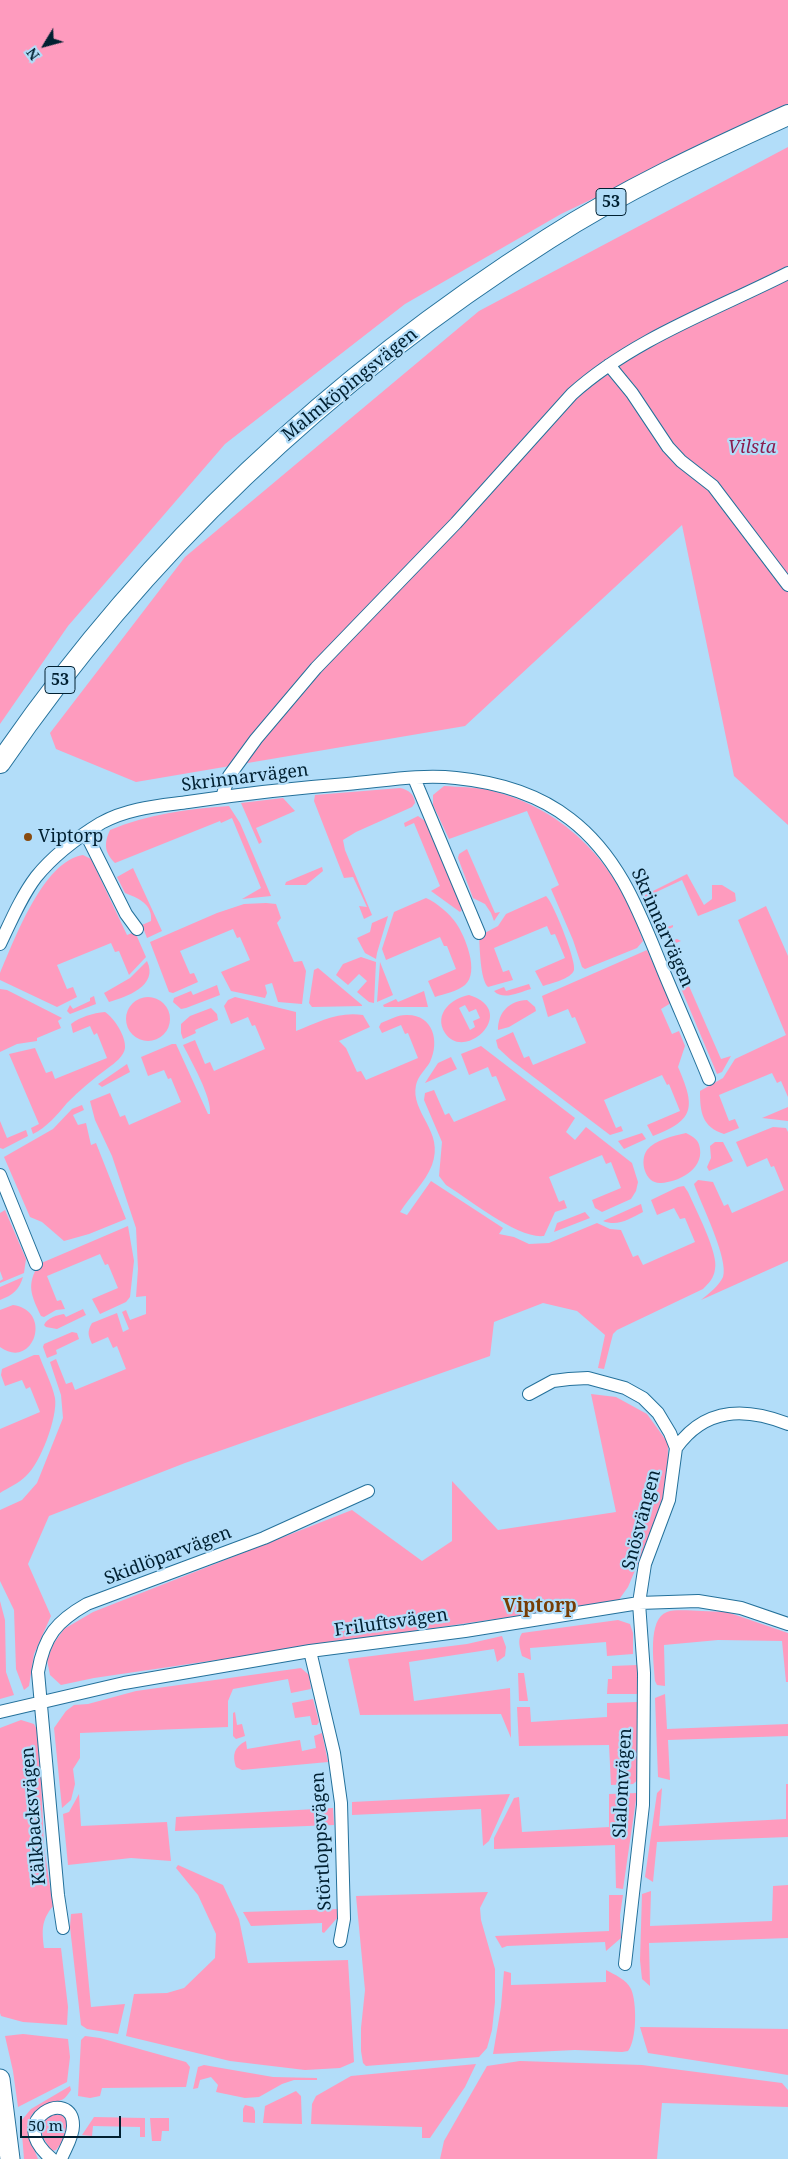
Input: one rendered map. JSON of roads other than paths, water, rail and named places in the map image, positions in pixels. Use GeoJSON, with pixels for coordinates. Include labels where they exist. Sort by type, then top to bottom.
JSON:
{"type":"FeatureCollection","features":[{"type":"Feature","properties":{"kind":"main road","name":"Malmköpingsvägen"},"geometry":{"type":"LineString","coordinates":[[0,761],[54,688],[145,578],[226,492],[315,410],[445,308],[550,238],[624,195],[702,154],[788,115]]}},
{"type":"Feature","properties":{"kind":"main road"},"geometry":{"type":"LineString","coordinates":[[0,2079],[3,2122],[10,2159]]}},
{"type":"Feature","properties":{"kind":"street"},"geometry":{"type":"LineString","coordinates":[[222,797],[229,776],[256,738],[316,668],[456,523],[572,394],[592,376],[609,365],[674,329],[788,273]]}},
{"type":"Feature","properties":{"kind":"street"},"geometry":{"type":"LineString","coordinates":[[609,365],[632,392],[668,447],[681,461],[713,486],[788,585]]}},
{"type":"Feature","properties":{"kind":"street"},"geometry":{"type":"LineString","coordinates":[[414,778],[480,933]]}},
{"type":"Feature","properties":{"kind":"street","name":"Skrinnarvägen"},"geometry":{"type":"LineString","coordinates":[[0,944],[16,910],[36,878],[58,855],[101,823],[134,810],[222,797],[414,778],[462,779],[489,783],[518,792],[546,804],[569,818],[588,835],[610,860],[630,892],[710,1078]]}},
{"type":"Feature","properties":{"kind":"street"},"geometry":{"type":"LineString","coordinates":[[86,834],[126,914],[137,929]]}},
{"type":"Feature","properties":{"kind":"street"},"geometry":{"type":"LineString","coordinates":[[0,1175],[36,1264]]}},
{"type":"Feature","properties":{"kind":"street"},"geometry":{"type":"LineString","coordinates":[[529,1394],[553,1381],[569,1379],[588,1378],[625,1388],[643,1398],[658,1412],[670,1432],[676,1448]]}},
{"type":"Feature","properties":{"kind":"street"},"geometry":{"type":"LineString","coordinates":[[676,1448],[684,1438],[698,1427],[714,1418],[730,1413],[747,1412],[768,1416],[788,1424]]}},
{"type":"Feature","properties":{"kind":"street","name":"Snösvängen"},"geometry":{"type":"LineString","coordinates":[[639,1603],[645,1564],[669,1500],[676,1448]]}},
{"type":"Feature","properties":{"kind":"street","name":"Skidlöparvägen"},"geometry":{"type":"LineString","coordinates":[[42,1701],[38,1672],[41,1655],[47,1640],[56,1626],[68,1615],[88,1604],[264,1538],[368,1491]]}},
{"type":"Feature","properties":{"kind":"street","name":"Friluftsvägen"},"geometry":{"type":"LineString","coordinates":[[0,1712],[124,1683],[310,1651],[465,1631],[639,1603],[698,1601],[740,1608],[788,1624]]}},
{"type":"Feature","properties":{"kind":"street","name":"Slalomvägen"},"geometry":{"type":"LineString","coordinates":[[626,1964],[643,1805],[644,1673],[639,1603]]}},
{"type":"Feature","properties":{"kind":"street","name":"Störtloppsvägen"},"geometry":{"type":"LineString","coordinates":[[310,1651],[332,1744],[341,1803],[344,1919],[340,1941]]}},
{"type":"Feature","properties":{"kind":"street","name":"Kälkbacksvägen"},"geometry":{"type":"LineString","coordinates":[[42,1701],[58,1896],[63,1928]]}},
{"type":"Feature","properties":{"kind":"street"},"geometry":{"type":"LineString","coordinates":[[52,2159],[42,2149],[36,2138],[34,2128],[36,2120],[41,2113],[58,2107],[67,2111],[72,2118],[73,2126],[61,2159]]}},
{"type":"Feature","properties":{"kind":"place","name":"Viptorp"},"geometry":{"type":"Point","coordinates":[28,837]}},
{"type":"Feature","properties":{"kind":"district","name":"Viptorp"},"geometry":{"type":"Point","coordinates":[540,1607]}},
{"type":"Feature","properties":{"kind":"park label","name":"Vilsta"},"geometry":{"type":"Point","coordinates":[752,448]}}]}
